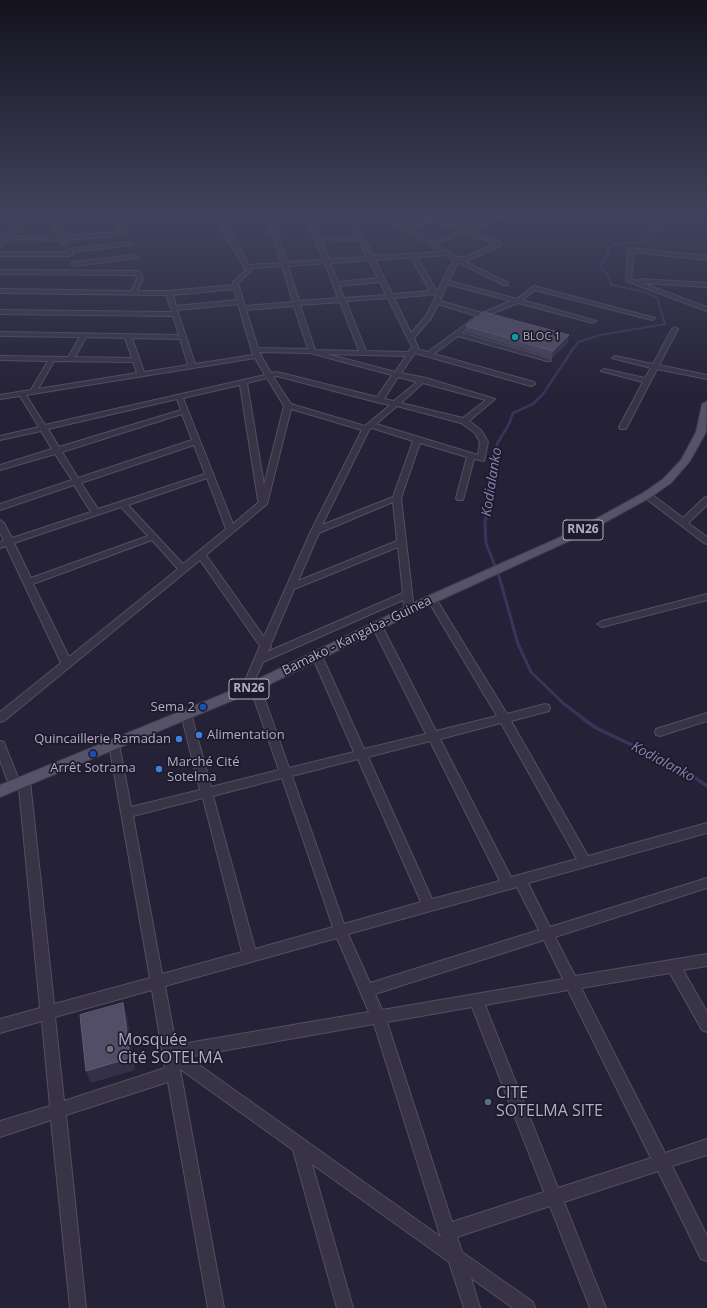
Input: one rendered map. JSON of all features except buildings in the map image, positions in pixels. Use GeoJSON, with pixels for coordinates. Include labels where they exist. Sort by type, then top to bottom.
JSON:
{"type":"FeatureCollection","features":[{"type":"Feature","properties":{"kind":"main road","name":"Bamako - Kangaba- Guinea"},"geometry":{"type":"LineString","coordinates":[[0,791],[251,688],[432,599],[578,533],[647,495],[667,481],[680,466],[704,432],[707,404]]}},
{"type":"Feature","properties":{"kind":"street"},"geometry":{"type":"LineString","coordinates":[[133,292],[140,279],[139,277]]}},
{"type":"Feature","properties":{"kind":"street"},"geometry":{"type":"LineString","coordinates":[[0,438],[268,375],[277,374],[464,421],[478,432],[484,442],[481,458],[288,406],[268,375],[256,353],[235,283],[241,277]]}},
{"type":"Feature","properties":{"kind":"street"},"geometry":{"type":"LineString","coordinates":[[288,277],[312,352]]}},
{"type":"Feature","properties":{"kind":"street"},"geometry":{"type":"LineString","coordinates":[[333,277],[363,353]]}},
{"type":"Feature","properties":{"kind":"street"},"geometry":{"type":"LineString","coordinates":[[379,400],[415,347],[380,277]]}},
{"type":"Feature","properties":{"kind":"street"},"geometry":{"type":"LineString","coordinates":[[427,277],[437,292]]}},
{"type":"Feature","properties":{"kind":"street"},"geometry":{"type":"LineString","coordinates":[[410,338],[429,317],[436,302],[437,292],[447,277]]}},
{"type":"Feature","properties":{"kind":"street"},"geometry":{"type":"LineString","coordinates":[[492,277],[506,284]]}},
{"type":"Feature","properties":{"kind":"street"},"geometry":{"type":"LineString","coordinates":[[336,284],[381,280]]}},
{"type":"Feature","properties":{"kind":"street"},"geometry":{"type":"LineString","coordinates":[[628,280],[707,285]]}},
{"type":"Feature","properties":{"kind":"street"},"geometry":{"type":"LineString","coordinates":[[628,280],[707,309]]}},
{"type":"Feature","properties":{"kind":"street"},"geometry":{"type":"LineString","coordinates":[[445,282],[594,321]]}},
{"type":"Feature","properties":{"kind":"street"},"geometry":{"type":"LineString","coordinates":[[0,291],[169,292],[236,287]]}},
{"type":"Feature","properties":{"kind":"street"},"geometry":{"type":"LineString","coordinates":[[430,354],[459,334],[482,315],[518,301],[534,288],[652,318]]}},
{"type":"Feature","properties":{"kind":"street"},"geometry":{"type":"LineString","coordinates":[[169,292],[192,366]]}},
{"type":"Feature","properties":{"kind":"street"},"geometry":{"type":"LineString","coordinates":[[0,312],[175,311],[241,305],[296,304],[437,292]]}},
{"type":"Feature","properties":{"kind":"street"},"geometry":{"type":"LineString","coordinates":[[436,302],[497,319]]}},
{"type":"Feature","properties":{"kind":"street"},"geometry":{"type":"LineString","coordinates":[[623,427],[675,329]]}},
{"type":"Feature","properties":{"kind":"street"},"geometry":{"type":"LineString","coordinates":[[0,334],[183,337]]}},
{"type":"Feature","properties":{"kind":"street"},"geometry":{"type":"LineString","coordinates":[[459,334],[549,360]]}},
{"type":"Feature","properties":{"kind":"street"},"geometry":{"type":"LineString","coordinates":[[70,359],[84,336]]}},
{"type":"Feature","properties":{"kind":"street"},"geometry":{"type":"LineString","coordinates":[[128,336],[141,375]]}},
{"type":"Feature","properties":{"kind":"street"},"geometry":{"type":"LineString","coordinates":[[312,352],[491,399],[464,421]]}},
{"type":"Feature","properties":{"kind":"street"},"geometry":{"type":"LineString","coordinates":[[0,397],[141,375],[256,353],[412,352],[430,354],[531,384]]}},
{"type":"Feature","properties":{"kind":"street"},"geometry":{"type":"LineString","coordinates":[[0,358],[136,360]]}},
{"type":"Feature","properties":{"kind":"street"},"geometry":{"type":"LineString","coordinates":[[615,358],[707,377]]}},
{"type":"Feature","properties":{"kind":"street"},"geometry":{"type":"LineString","coordinates":[[33,392],[52,359]]}},
{"type":"Feature","properties":{"kind":"street"},"geometry":{"type":"LineString","coordinates":[[604,372],[648,381]]}},
{"type":"Feature","properties":{"kind":"street"},"geometry":{"type":"LineString","coordinates":[[423,380],[368,427],[316,531],[261,659],[251,688],[285,773],[340,930],[378,1016],[472,1308]]}},
{"type":"Feature","properties":{"kind":"street"},"geometry":{"type":"LineString","coordinates":[[243,381],[263,504]]}},
{"type":"Feature","properties":{"kind":"street"},"geometry":{"type":"LineString","coordinates":[[22,394],[96,513]]}},
{"type":"Feature","properties":{"kind":"street"},"geometry":{"type":"LineString","coordinates":[[179,396],[231,530]]}},
{"type":"Feature","properties":{"kind":"street"},"geometry":{"type":"LineString","coordinates":[[0,718],[263,504],[288,406]]}},
{"type":"Feature","properties":{"kind":"street"},"geometry":{"type":"LineString","coordinates":[[0,468],[185,411]]}},
{"type":"Feature","properties":{"kind":"street"},"geometry":{"type":"LineString","coordinates":[[409,610],[397,498],[418,440]]}},
{"type":"Feature","properties":{"kind":"street"},"geometry":{"type":"LineString","coordinates":[[0,507],[197,441]]}},
{"type":"Feature","properties":{"kind":"street"},"geometry":{"type":"LineString","coordinates":[[460,498],[470,455]]}},
{"type":"Feature","properties":{"kind":"street"},"geometry":{"type":"LineString","coordinates":[[0,545],[210,475]]}},
{"type":"Feature","properties":{"kind":"street"},"geometry":{"type":"LineString","coordinates":[[647,495],[706,539]]}},
{"type":"Feature","properties":{"kind":"street"},"geometry":{"type":"LineString","coordinates":[[316,531],[397,498]]}},
{"type":"Feature","properties":{"kind":"street"},"geometry":{"type":"LineString","coordinates":[[683,523],[707,500]]}},
{"type":"Feature","properties":{"kind":"street"},"geometry":{"type":"LineString","coordinates":[[123,504],[183,569]]}},
{"type":"Feature","properties":{"kind":"street"},"geometry":{"type":"LineString","coordinates":[[0,523],[67,664]]}},
{"type":"Feature","properties":{"kind":"street"},"geometry":{"type":"LineString","coordinates":[[29,582],[153,537]]}},
{"type":"Feature","properties":{"kind":"street"},"geometry":{"type":"LineString","coordinates":[[292,587],[402,542]]}},
{"type":"Feature","properties":{"kind":"street"},"geometry":{"type":"LineString","coordinates":[[201,555],[266,647]]}},
{"type":"Feature","properties":{"kind":"street"},"geometry":{"type":"LineString","coordinates":[[261,659],[407,595]]}},
{"type":"Feature","properties":{"kind":"street"},"geometry":{"type":"LineString","coordinates":[[602,624],[707,597]]}},
{"type":"Feature","properties":{"kind":"street"},"geometry":{"type":"LineString","coordinates":[[432,599],[504,718],[585,862]]}},
{"type":"Feature","properties":{"kind":"street"},"geometry":{"type":"LineString","coordinates":[[377,626],[433,736],[514,882],[547,934],[707,1253]]}},
{"type":"Feature","properties":{"kind":"street"},"geometry":{"type":"LineString","coordinates":[[317,656],[429,906]]}},
{"type":"Feature","properties":{"kind":"street"},"geometry":{"type":"LineString","coordinates":[[126,813],[545,708]]}},
{"type":"Feature","properties":{"kind":"street"},"geometry":{"type":"LineString","coordinates":[[186,714],[250,956]]}},
{"type":"Feature","properties":{"kind":"street"},"geometry":{"type":"LineString","coordinates":[[660,732],[707,717]]}},
{"type":"Feature","properties":{"kind":"street"},"geometry":{"type":"LineString","coordinates":[[114,744],[216,1308]]}},
{"type":"Feature","properties":{"kind":"street"},"geometry":{"type":"LineString","coordinates":[[0,745],[20,783],[48,1012],[78,1308]]}},
{"type":"Feature","properties":{"kind":"street"},"geometry":{"type":"LineString","coordinates":[[0,1026],[707,828]]}},
{"type":"Feature","properties":{"kind":"street"},"geometry":{"type":"LineString","coordinates":[[366,990],[707,883]]}},
{"type":"Feature","properties":{"kind":"street"},"geometry":{"type":"LineString","coordinates":[[170,1053],[707,960]]}},
{"type":"Feature","properties":{"kind":"street"},"geometry":{"type":"LineString","coordinates":[[673,966],[707,1025]]}},
{"type":"Feature","properties":{"kind":"street"},"geometry":{"type":"LineString","coordinates":[[476,999],[598,1308]]}},
{"type":"Feature","properties":{"kind":"street"},"geometry":{"type":"LineString","coordinates":[[170,1053],[527,1308]]}},
{"type":"Feature","properties":{"kind":"street"},"geometry":{"type":"LineString","coordinates":[[0,1129],[174,1073]]}},
{"type":"Feature","properties":{"kind":"street"},"geometry":{"type":"LineString","coordinates":[[300,1145],[345,1308]]}},
{"type":"Feature","properties":{"kind":"street"},"geometry":{"type":"LineString","coordinates":[[447,1232],[707,1148]]}},
{"type":"Feature","properties":{"kind":"waterway","name":"Kodialanko"},"geometry":{"type":"LineString","coordinates":[[575,347],[578,342],[600,335],[665,324],[657,297],[641,291],[612,285],[608,277]]}},
{"type":"Feature","properties":{"kind":"waterway","name":"Kodialanko"},"geometry":{"type":"LineString","coordinates":[[487,511],[497,444],[509,424],[513,413],[533,404],[543,394],[575,346]]}},
{"type":"Feature","properties":{"kind":"waterway","name":"Kodialanko"},"geometry":{"type":"LineString","coordinates":[[487,510],[485,524],[486,543],[499,576],[518,644],[531,672],[563,703],[584,719]]}},
{"type":"Feature","properties":{"kind":"waterway","name":"Kodialanko"},"geometry":{"type":"LineString","coordinates":[[582,718],[596,728],[681,768],[707,786]]}},
{"type":"Feature","properties":{"kind":"place","name":"BLOC 1"},"geometry":{"type":"Point","coordinates":[515,337]}},
{"type":"Feature","properties":{"kind":"place","name":"Sema 2"},"geometry":{"type":"Point","coordinates":[203,707]}},
{"type":"Feature","properties":{"kind":"place","name":"Alimentation"},"geometry":{"type":"Point","coordinates":[199,735]}},
{"type":"Feature","properties":{"kind":"place","name":"Quincaillerie Ramadan"},"geometry":{"type":"Point","coordinates":[179,739]}},
{"type":"Feature","properties":{"kind":"place","name":"Arrêt Sotrama"},"geometry":{"type":"Point","coordinates":[93,754]}},
{"type":"Feature","properties":{"kind":"place","name":"Marché Cité Sotelma"},"geometry":{"type":"Point","coordinates":[159,769]}},
{"type":"Feature","properties":{"kind":"place","name":"Mosquée Cité SOTELMA"},"geometry":{"type":"Point","coordinates":[110,1049]}},
{"type":"Feature","properties":{"kind":"place","name":"CITE SOTELMA SITE"},"geometry":{"type":"Point","coordinates":[488,1102]}}]}
